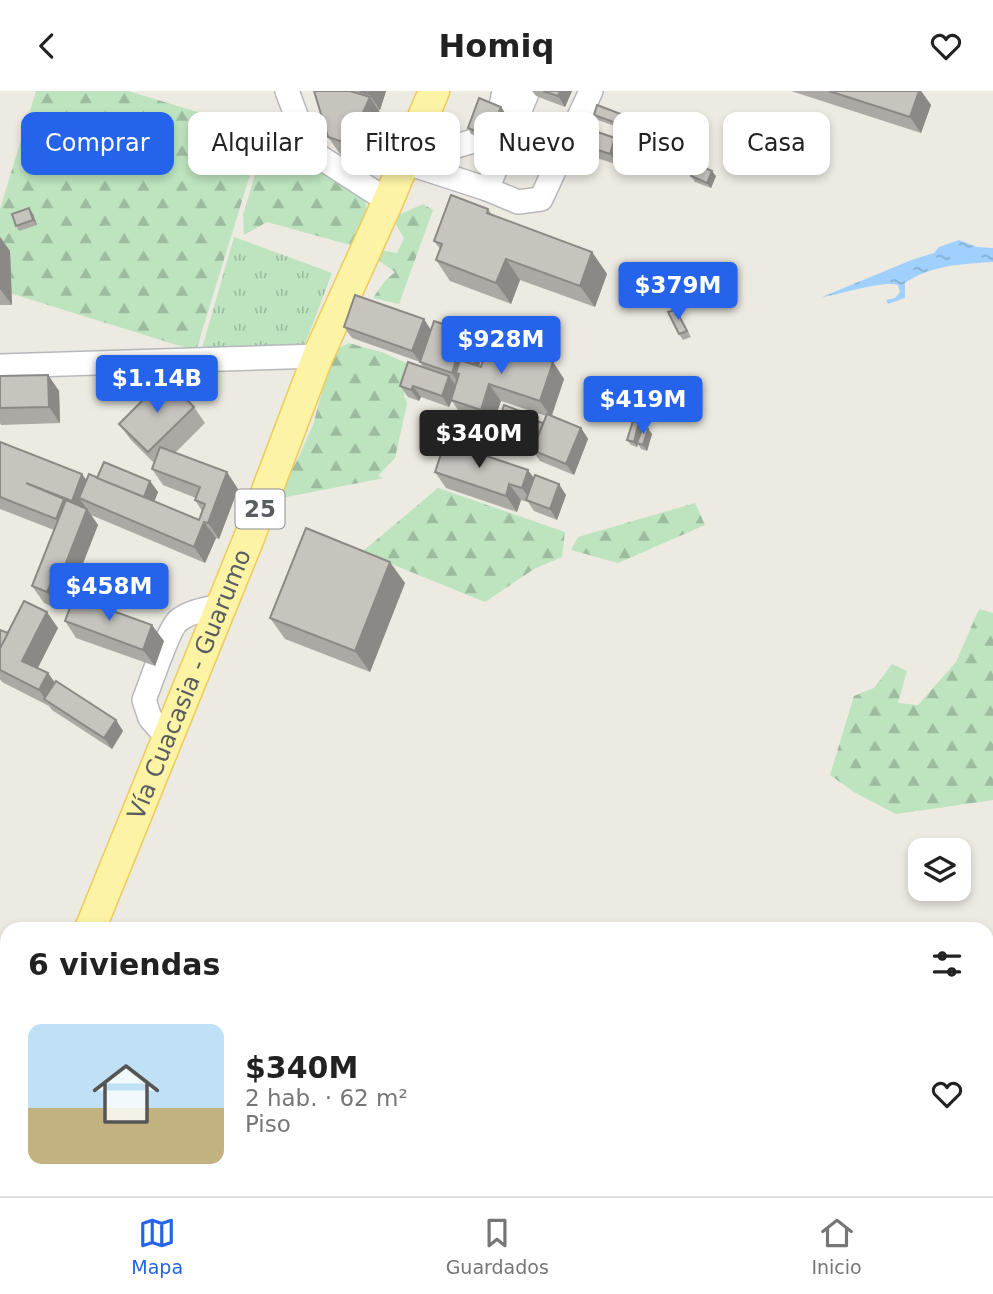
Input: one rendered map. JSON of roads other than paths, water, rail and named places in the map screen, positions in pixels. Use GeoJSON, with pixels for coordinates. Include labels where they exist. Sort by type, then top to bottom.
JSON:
{"type":"FeatureCollection","features":[{"type":"Feature","properties":{"kind":"main road","name":"Vía Cuacasia - Guarumo"},"geometry":{"type":"LineString","coordinates":[[425,112],[434,91]]}},
{"type":"Feature","properties":{"kind":"main road","name":"Vía Cuacasia - Guarumo"},"geometry":{"type":"LineString","coordinates":[[93,922],[221,606],[318,356],[399,175]]}},
{"type":"Feature","properties":{"kind":"street"},"geometry":{"type":"LineString","coordinates":[[286,91],[309,150],[388,201]]}},
{"type":"Feature","properties":{"kind":"street"},"geometry":{"type":"LineString","coordinates":[[487,189],[528,91]]}},
{"type":"Feature","properties":{"kind":"street"},"geometry":{"type":"LineString","coordinates":[[444,175],[518,202],[541,199],[591,91]]}},
{"type":"Feature","properties":{"kind":"street"},"geometry":{"type":"LineString","coordinates":[[0,366],[318,356]]}},
{"type":"Feature","properties":{"kind":"water"},"geometry":{"type":"Polygon","coordinates":[[[959,240],[977,247],[993,248],[993,262],[925,272],[905,283],[905,298],[888,304],[886,300],[895,298],[900,292],[898,285],[873,286],[822,297],[934,253],[939,247],[959,240]]]}}]}
